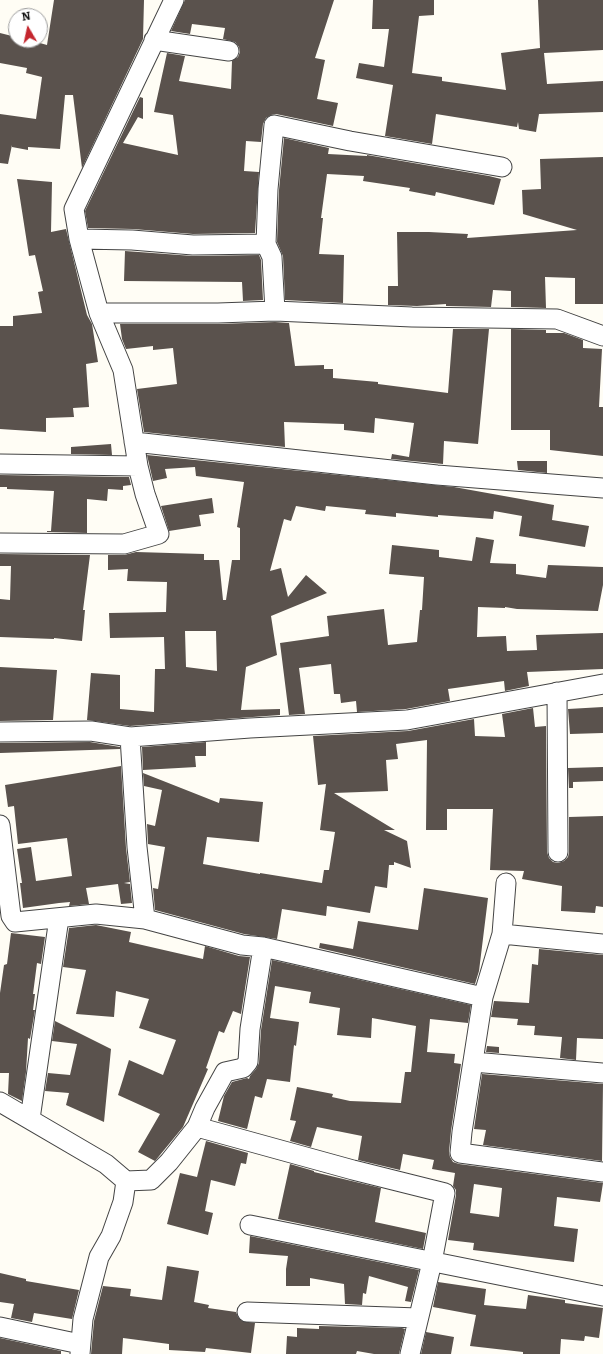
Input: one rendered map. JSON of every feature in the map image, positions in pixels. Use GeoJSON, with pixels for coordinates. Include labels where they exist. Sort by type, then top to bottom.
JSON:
{"type":"FeatureCollection","features":[{"type":"Feature","properties":{"kind":"street"},"geometry":{"type":"LineString","coordinates":[[0,543],[124,544],[159,534],[145,494],[138,466],[123,370],[99,313],[79,239],[74,209],[174,0]]}},
{"type":"Feature","properties":{"kind":"street"},"geometry":{"type":"LineString","coordinates":[[154,40],[229,51]]}},
{"type":"Feature","properties":{"kind":"street"},"geometry":{"type":"LineString","coordinates":[[275,311],[272,257],[266,244],[268,189],[274,125],[350,141],[502,167]]}},
{"type":"Feature","properties":{"kind":"street"},"geometry":{"type":"LineString","coordinates":[[79,239],[132,240],[193,246],[266,244]]}},
{"type":"Feature","properties":{"kind":"street"},"geometry":{"type":"LineString","coordinates":[[99,313],[218,313],[275,311],[557,319],[603,336]]}},
{"type":"Feature","properties":{"kind":"street"},"geometry":{"type":"LineString","coordinates":[[134,442],[437,475],[603,488]]}},
{"type":"Feature","properties":{"kind":"street"},"geometry":{"type":"LineString","coordinates":[[0,464],[138,466]]}},
{"type":"Feature","properties":{"kind":"street"},"geometry":{"type":"LineString","coordinates":[[0,732],[91,731],[130,737],[250,728],[407,720],[603,684]]}},
{"type":"Feature","properties":{"kind":"street"},"geometry":{"type":"LineString","coordinates":[[557,692],[558,852]]}},
{"type":"Feature","properties":{"kind":"street"},"geometry":{"type":"LineString","coordinates":[[130,737],[137,847],[145,919]]}},
{"type":"Feature","properties":{"kind":"street"},"geometry":{"type":"LineString","coordinates":[[0,825],[11,916],[15,922],[96,914],[145,919],[242,945],[263,947],[483,996]]}},
{"type":"Feature","properties":{"kind":"street"},"geometry":{"type":"LineString","coordinates":[[506,883],[502,934],[483,996],[460,1153],[603,1172]]}},
{"type":"Feature","properties":{"kind":"street"},"geometry":{"type":"LineString","coordinates":[[30,1119],[59,918]]}},
{"type":"Feature","properties":{"kind":"street"},"geometry":{"type":"LineString","coordinates":[[502,934],[603,944]]}},
{"type":"Feature","properties":{"kind":"street"},"geometry":{"type":"LineString","coordinates":[[0,1102],[106,1164],[126,1180],[151,1180],[169,1162],[197,1127],[205,1108],[225,1072],[244,1068],[248,1062],[250,1029],[263,947]]}},
{"type":"Feature","properties":{"kind":"street"},"geometry":{"type":"LineString","coordinates":[[473,1062],[603,1073]]}},
{"type":"Feature","properties":{"kind":"street"},"geometry":{"type":"LineString","coordinates":[[197,1127],[353,1170],[445,1193],[432,1262],[410,1354]]}},
{"type":"Feature","properties":{"kind":"street"},"geometry":{"type":"LineString","coordinates":[[0,1328],[80,1349],[83,1319],[99,1257],[111,1236],[123,1202],[126,1180]]}},
{"type":"Feature","properties":{"kind":"street"},"geometry":{"type":"LineString","coordinates":[[250,1225],[603,1296]]}},
{"type":"Feature","properties":{"kind":"street"},"geometry":{"type":"LineString","coordinates":[[247,1312],[418,1318]]}},
{"type":"Feature","properties":{"kind":"building"},"geometry":{"type":"Polygon","coordinates":[[[54,0],[144,0],[143,39],[82,168],[73,95],[65,95],[60,149],[28,147],[28,150],[12,147],[12,145],[8,164],[0,163],[0,114],[36,119],[42,77],[26,73],[27,68],[0,63],[0,33],[8,35],[8,48],[48,48],[54,0]]]}},
{"type":"Feature","properties":{"kind":"building"},"geometry":{"type":"Polygon","coordinates":[[[185,0],[334,0],[315,58],[325,60],[317,99],[338,103],[333,126],[276,114],[266,118],[263,124],[261,142],[246,141],[244,171],[259,172],[255,233],[193,234],[133,229],[88,228],[85,211],[140,97],[143,98],[143,119],[138,117],[123,143],[178,155],[173,115],[154,112],[167,53],[185,56],[179,81],[231,89],[232,61],[238,57],[240,52],[239,47],[235,42],[223,39],[225,28],[192,24],[190,34],[171,31],[185,0]]]}},
{"type":"Feature","properties":{"kind":"building"},"geometry":{"type":"Polygon","coordinates":[[[373,0],[434,0],[434,15],[419,16],[412,73],[442,77],[442,81],[506,90],[501,53],[540,48],[538,0],[603,0],[603,50],[544,53],[547,84],[603,81],[603,112],[539,114],[536,132],[519,129],[518,122],[517,127],[436,114],[432,144],[385,136],[393,85],[356,78],[359,63],[384,67],[389,29],[372,29],[373,0]]]}},
{"type":"Feature","properties":{"kind":"building"},"geometry":{"type":"Polygon","coordinates":[[[284,138],[329,148],[328,154],[367,155],[501,179],[494,205],[436,192],[435,196],[409,191],[410,188],[363,181],[364,176],[327,174],[321,218],[323,218],[319,254],[344,255],[343,303],[285,300],[283,256],[277,242],[279,190],[284,138]]]}},
{"type":"Feature","properties":{"kind":"building"},"geometry":{"type":"Polygon","coordinates":[[[603,157],[603,304],[575,304],[575,278],[545,277],[546,308],[511,307],[511,291],[493,290],[491,307],[446,306],[446,304],[417,306],[388,305],[388,286],[398,286],[397,232],[468,234],[467,238],[577,230],[523,214],[522,190],[541,189],[540,159],[603,157]]]}},
{"type":"Feature","properties":{"kind":"building"},"geometry":{"type":"Polygon","coordinates":[[[17,179],[52,182],[51,232],[66,229],[87,315],[92,324],[98,362],[86,364],[89,407],[73,408],[74,417],[46,418],[46,432],[0,429],[0,326],[13,326],[13,316],[42,313],[38,292],[43,291],[35,255],[29,256],[17,179]]]}},
{"type":"Feature","properties":{"kind":"building"},"geometry":{"type":"Polygon","coordinates":[[[125,251],[193,256],[259,255],[261,260],[263,300],[243,301],[242,282],[124,281],[125,251]]]}},
{"type":"Feature","properties":{"kind":"building"},"geometry":{"type":"Polygon","coordinates":[[[289,323],[295,366],[324,365],[324,369],[333,369],[333,378],[378,382],[378,384],[448,393],[453,329],[489,329],[478,444],[444,441],[443,464],[391,459],[392,454],[409,457],[414,423],[375,418],[374,433],[344,430],[344,424],[284,422],[285,447],[144,432],[137,389],[177,384],[173,348],[153,350],[153,346],[126,349],[122,339],[120,324],[218,324],[289,323]]]}},
{"type":"Feature","properties":{"kind":"building"},"geometry":{"type":"Polygon","coordinates":[[[511,329],[546,330],[546,333],[564,333],[583,340],[583,348],[602,349],[599,407],[603,407],[603,456],[550,450],[550,430],[511,430],[511,329]]]}},
{"type":"Feature","properties":{"kind":"building"},"geometry":{"type":"Polygon","coordinates":[[[111,444],[112,455],[71,454],[71,447],[111,444]]]}},
{"type":"Feature","properties":{"kind":"building"},"geometry":{"type":"Polygon","coordinates":[[[147,455],[454,487],[554,505],[552,520],[589,526],[585,547],[519,536],[522,516],[494,511],[493,519],[438,515],[438,517],[396,513],[396,517],[365,514],[366,510],[326,506],[325,511],[296,506],[291,521],[284,519],[270,571],[281,568],[288,597],[306,575],[327,593],[271,616],[277,655],[246,667],[241,710],[280,709],[280,715],[130,726],[87,720],[91,673],[120,675],[120,709],[154,712],[155,669],[165,669],[164,637],[110,638],[109,613],[166,612],[167,582],[127,581],[128,569],[108,570],[108,555],[124,555],[136,552],[204,554],[204,560],[219,560],[223,600],[226,600],[232,560],[240,560],[240,528],[237,527],[244,482],[196,476],[195,467],[165,469],[167,478],[153,481],[147,455]],[[185,631],[186,667],[217,671],[216,631],[185,631]]]}},
{"type":"Feature","properties":{"kind":"building"},"geometry":{"type":"Polygon","coordinates":[[[517,461],[547,461],[547,473],[518,470],[517,461]]]}},
{"type":"Feature","properties":{"kind":"building"},"geometry":{"type":"Polygon","coordinates":[[[0,475],[129,477],[131,485],[123,486],[123,490],[108,489],[107,501],[87,499],[87,533],[47,532],[51,531],[54,491],[7,489],[7,487],[0,487],[0,475]]]}},
{"type":"Feature","properties":{"kind":"building"},"geometry":{"type":"Polygon","coordinates":[[[212,498],[214,513],[199,515],[201,526],[169,531],[161,506],[212,498]]]}},
{"type":"Feature","properties":{"kind":"building"},"geometry":{"type":"Polygon","coordinates":[[[476,537],[494,540],[490,563],[516,564],[516,574],[546,578],[548,565],[603,567],[603,585],[598,611],[478,607],[477,637],[506,636],[507,651],[537,650],[536,635],[603,633],[603,669],[527,672],[529,686],[505,691],[504,681],[448,689],[450,701],[406,709],[357,712],[356,701],[341,703],[340,694],[334,694],[331,664],[299,668],[305,714],[289,715],[280,643],[329,636],[327,616],[384,609],[388,645],[417,642],[420,610],[422,610],[424,577],[389,574],[392,545],[439,550],[439,557],[472,561],[476,537]]]}},
{"type":"Feature","properties":{"kind":"building"},"geometry":{"type":"Polygon","coordinates":[[[0,554],[90,555],[83,610],[85,610],[82,641],[54,638],[0,637],[0,599],[10,600],[11,566],[0,566],[0,554]]]}},
{"type":"Feature","properties":{"kind":"building"},"geometry":{"type":"Polygon","coordinates":[[[0,667],[57,670],[53,720],[0,721],[0,667]]]}},
{"type":"Feature","properties":{"kind":"building"},"geometry":{"type":"Polygon","coordinates":[[[603,707],[603,733],[570,734],[568,709],[603,707]]]}},
{"type":"Feature","properties":{"kind":"building"},"geometry":{"type":"Polygon","coordinates":[[[533,708],[535,727],[546,726],[547,852],[549,858],[553,862],[558,863],[564,861],[568,857],[569,817],[603,816],[603,907],[596,906],[595,913],[561,911],[562,886],[522,879],[524,871],[490,870],[493,809],[447,809],[447,830],[426,830],[427,740],[396,744],[398,759],[386,760],[388,791],[334,793],[395,830],[384,830],[407,841],[411,868],[394,862],[394,865],[389,865],[387,888],[375,886],[370,913],[327,906],[326,916],[282,909],[277,939],[244,934],[155,910],[153,888],[158,889],[165,847],[148,844],[147,824],[155,826],[162,790],[144,786],[143,773],[219,803],[220,798],[263,802],[259,842],[207,837],[203,864],[322,883],[324,870],[329,870],[335,832],[320,830],[326,784],[318,785],[313,736],[408,731],[474,719],[475,736],[505,737],[502,714],[533,708]]]}},
{"type":"Feature","properties":{"kind":"building"},"geometry":{"type":"Polygon","coordinates":[[[90,742],[120,747],[120,749],[0,753],[0,743],[90,742]]]}},
{"type":"Feature","properties":{"kind":"building"},"geometry":{"type":"Polygon","coordinates":[[[206,742],[206,756],[195,756],[196,767],[143,770],[142,747],[206,742]]]}},
{"type":"Feature","properties":{"kind":"building"},"geometry":{"type":"Polygon","coordinates":[[[121,766],[126,848],[130,882],[124,883],[130,884],[132,903],[121,904],[118,884],[86,888],[89,904],[69,906],[70,902],[23,908],[20,883],[22,883],[17,849],[31,847],[36,881],[72,876],[67,838],[18,844],[14,806],[8,807],[5,785],[121,766]]]}},
{"type":"Feature","properties":{"kind":"building"},"geometry":{"type":"Polygon","coordinates":[[[603,767],[603,781],[573,782],[573,788],[569,788],[568,768],[603,767]]]}},
{"type":"Feature","properties":{"kind":"building"},"geometry":{"type":"Polygon","coordinates":[[[424,888],[488,898],[479,971],[475,984],[319,948],[320,943],[353,949],[358,921],[418,930],[424,888]]]}},
{"type":"Feature","properties":{"kind":"building"},"geometry":{"type":"Polygon","coordinates":[[[96,925],[131,932],[129,942],[203,959],[205,946],[239,956],[250,957],[241,1014],[233,1011],[224,1033],[219,1031],[206,1068],[208,1069],[183,1127],[155,1161],[138,1152],[160,1114],[118,1095],[129,1060],[163,1075],[176,1040],[139,1028],[149,999],[116,991],[114,1017],[76,1014],[86,970],[63,967],[69,928],[96,925]]]}},
{"type":"Feature","properties":{"kind":"building"},"geometry":{"type":"Polygon","coordinates":[[[11,933],[45,937],[41,964],[37,963],[33,994],[35,994],[33,1010],[35,1010],[30,1039],[28,1038],[26,1072],[22,1101],[8,1094],[9,1073],[0,1073],[0,993],[4,965],[7,964],[11,933]]]}},
{"type":"Feature","properties":{"kind":"building"},"geometry":{"type":"Polygon","coordinates":[[[539,949],[603,955],[603,1039],[577,1038],[576,1060],[560,1058],[562,1037],[534,1035],[535,1026],[517,1025],[518,1019],[491,1017],[494,1001],[529,1003],[532,964],[538,965],[539,949]]]}},
{"type":"Feature","properties":{"kind":"building"},"geometry":{"type":"Polygon","coordinates":[[[272,960],[471,1005],[468,1023],[430,1019],[427,1052],[455,1054],[454,1063],[461,1064],[451,1131],[450,1157],[453,1162],[459,1164],[603,1183],[600,1202],[557,1197],[554,1226],[578,1229],[574,1262],[473,1250],[474,1243],[448,1240],[456,1195],[456,1190],[453,1186],[455,1173],[432,1169],[434,1160],[403,1154],[400,1170],[358,1160],[362,1136],[317,1127],[311,1147],[290,1141],[296,1121],[290,1120],[297,1087],[333,1094],[332,1097],[350,1101],[401,1103],[405,1072],[411,1072],[416,1026],[372,1018],[371,1038],[337,1035],[340,1008],[309,1003],[311,992],[275,986],[270,1018],[299,1022],[296,1046],[294,1045],[290,1082],[267,1079],[262,1098],[255,1096],[247,1129],[218,1121],[224,1096],[232,1082],[247,1078],[249,1079],[259,1063],[261,1030],[272,960]],[[474,1184],[470,1213],[499,1217],[502,1188],[474,1184]]]}},
{"type":"Feature","properties":{"kind":"building"},"geometry":{"type":"Polygon","coordinates":[[[55,1021],[111,1049],[104,1122],[66,1105],[69,1093],[45,1091],[48,1073],[70,1075],[77,1044],[52,1041],[55,1021]]]}},
{"type":"Feature","properties":{"kind":"building"},"geometry":{"type":"Polygon","coordinates":[[[487,1046],[499,1047],[499,1053],[486,1052],[487,1046]]]}},
{"type":"Feature","properties":{"kind":"building"},"geometry":{"type":"Polygon","coordinates":[[[482,1074],[603,1084],[602,1161],[483,1145],[486,1130],[474,1129],[482,1074]]]}},
{"type":"Feature","properties":{"kind":"building"},"geometry":{"type":"Polygon","coordinates":[[[206,1141],[248,1153],[246,1164],[241,1163],[235,1186],[211,1180],[205,1211],[213,1213],[208,1235],[167,1224],[180,1173],[197,1177],[206,1141]]]}},
{"type":"Feature","properties":{"kind":"building"},"geometry":{"type":"Polygon","coordinates":[[[290,1164],[314,1172],[381,1188],[375,1222],[426,1233],[423,1249],[278,1219],[290,1164]]]}},
{"type":"Feature","properties":{"kind":"building"},"geometry":{"type":"Polygon","coordinates":[[[250,1236],[419,1270],[411,1302],[405,1301],[408,1287],[369,1276],[366,1294],[363,1293],[362,1305],[345,1304],[344,1284],[310,1278],[310,1286],[286,1286],[288,1256],[249,1253],[250,1236]]]}},
{"type":"Feature","properties":{"kind":"building"},"geometry":{"type":"Polygon","coordinates":[[[167,1266],[199,1271],[194,1302],[209,1305],[208,1308],[236,1312],[242,1321],[255,1323],[251,1353],[206,1348],[205,1352],[169,1350],[169,1344],[123,1338],[122,1354],[91,1354],[94,1321],[103,1286],[131,1289],[130,1296],[162,1300],[167,1266]]]}},
{"type":"Feature","properties":{"kind":"building"},"geometry":{"type":"Polygon","coordinates":[[[0,1273],[26,1279],[26,1281],[79,1290],[72,1319],[34,1313],[32,1322],[11,1318],[14,1304],[0,1302],[0,1273]]]}},
{"type":"Feature","properties":{"kind":"building"},"geometry":{"type":"Polygon","coordinates":[[[438,1282],[486,1289],[484,1305],[526,1309],[528,1295],[565,1300],[565,1303],[603,1308],[599,1338],[585,1336],[584,1341],[561,1339],[560,1354],[523,1354],[523,1352],[470,1346],[476,1315],[433,1307],[438,1282]]]}},
{"type":"Feature","properties":{"kind":"building"},"geometry":{"type":"Polygon","coordinates":[[[319,1326],[405,1329],[399,1354],[374,1354],[357,1351],[356,1354],[286,1354],[287,1336],[297,1337],[297,1328],[319,1329],[319,1326]]]}},
{"type":"Feature","properties":{"kind":"building"},"geometry":{"type":"Polygon","coordinates":[[[426,1332],[454,1337],[451,1354],[421,1354],[426,1332]]]}},
{"type":"Feature","properties":{"kind":"building"},"geometry":{"type":"Polygon","coordinates":[[[0,1338],[61,1351],[61,1354],[0,1354],[0,1338]]]}}]}
